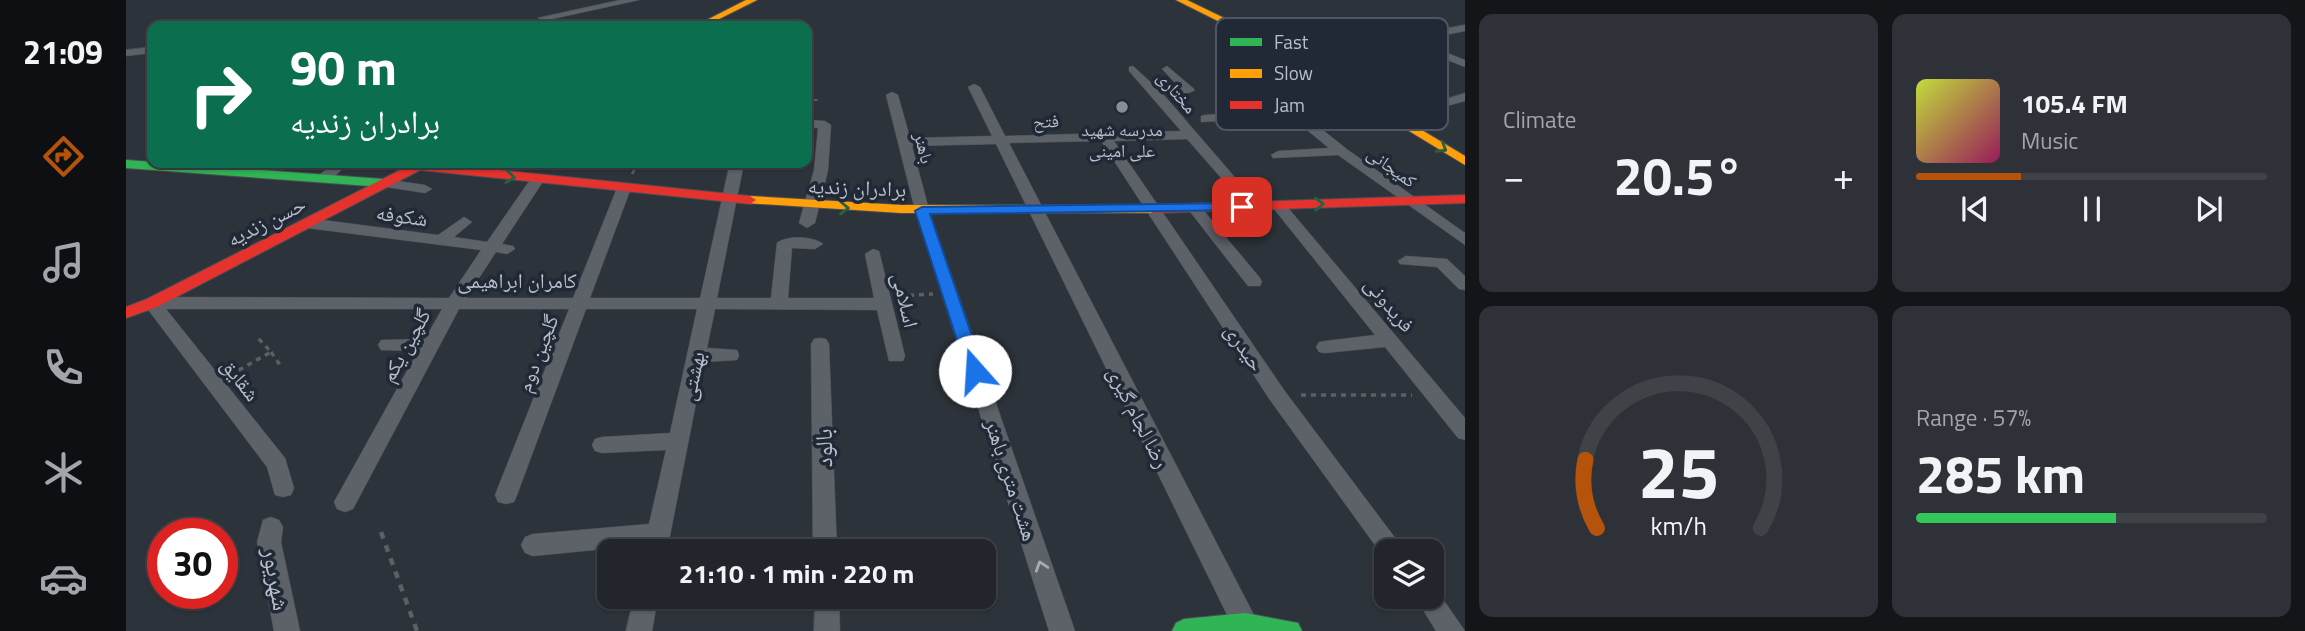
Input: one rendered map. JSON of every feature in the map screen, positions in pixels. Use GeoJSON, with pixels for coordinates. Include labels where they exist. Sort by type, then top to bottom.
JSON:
{"type":"FeatureCollection","features":[{"type":"Feature","properties":{"kind":"street"},"geometry":{"type":"LineString","coordinates":[[543,18],[634,0]]}},
{"type":"Feature","properties":{"kind":"street"},"geometry":{"type":"LineString","coordinates":[[709,21],[753,0]]}},
{"type":"Feature","properties":{"kind":"street"},"geometry":{"type":"LineString","coordinates":[[1180,0],[1217,18]]}},
{"type":"Feature","properties":{"kind":"street"},"geometry":{"type":"LineString","coordinates":[[1205,0],[1243,18]]}},
{"type":"Feature","properties":{"kind":"street"},"geometry":{"type":"LineString","coordinates":[[126,52],[147,50]]}},
{"type":"Feature","properties":{"kind":"street","name":"مختاری"},"geometry":{"type":"LineString","coordinates":[[1133,69],[1228,178],[1242,207]]}},
{"type":"Feature","properties":{"kind":"street"},"geometry":{"type":"LineString","coordinates":[[1154,92],[1194,94],[1167,69]]}},
{"type":"Feature","properties":{"kind":"street","name":"رضا لجام گیری"},"geometry":{"type":"LineString","coordinates":[[974,88],[1245,624]]}},
{"type":"Feature","properties":{"kind":"street","name":"باهنر"},"geometry":{"type":"LineString","coordinates":[[892,94],[922,211]]}},
{"type":"Feature","properties":{"kind":"street"},"geometry":{"type":"LineString","coordinates":[[1448,102],[1465,97]]}},
{"type":"Feature","properties":{"kind":"street"},"geometry":{"type":"LineString","coordinates":[[1205,119],[1216,119]]}},
{"type":"Feature","properties":{"kind":"street"},"geometry":{"type":"LineString","coordinates":[[807,223],[821,170],[825,125],[812,124]]}},
{"type":"Feature","properties":{"kind":"street","name":"کمیجانی"},"geometry":{"type":"LineString","coordinates":[[1314,130],[1465,240]]}},
{"type":"Feature","properties":{"kind":"street"},"geometry":{"type":"LineString","coordinates":[[1413,130],[1465,162]]}},
{"type":"Feature","properties":{"kind":"street"},"geometry":{"type":"LineString","coordinates":[[1445,130],[1465,142]]}},
{"type":"Feature","properties":{"kind":"street","name":"فتح"},"geometry":{"type":"LineString","coordinates":[[904,142],[1190,135]]}},
{"type":"Feature","properties":{"kind":"street","name":"حیدری"},"geometry":{"type":"LineString","coordinates":[[1105,137],[1277,395],[1384,539]]}},
{"type":"Feature","properties":{"kind":"street"},"geometry":{"type":"LineString","coordinates":[[1279,155],[1341,151]]}},
{"type":"Feature","properties":{"kind":"street"},"geometry":{"type":"LineString","coordinates":[[126,164],[147,166]]}},
{"type":"Feature","properties":{"kind":"street"},"geometry":{"type":"LineString","coordinates":[[179,168],[384,183],[425,189]]}},
{"type":"Feature","properties":{"kind":"street"},"geometry":{"type":"LineString","coordinates":[[323,179],[336,168]]}},
{"type":"Feature","properties":{"kind":"street","name":"حسن زندیه"},"geometry":{"type":"LineString","coordinates":[[126,313],[152,303],[413,168]]}},
{"type":"Feature","properties":{"kind":"street","name":"برادران زندیه"},"geometry":{"type":"LineString","coordinates":[[450,168],[727,200],[813,207],[922,211],[1195,209],[1465,199]]}},
{"type":"Feature","properties":{"kind":"street","name":"بهشتی"},"geometry":{"type":"LineString","coordinates":[[658,539],[736,168]]}},
{"type":"Feature","properties":{"kind":"street","name":"گلچین یکم"},"geometry":{"type":"LineString","coordinates":[[345,502],[454,303],[499,248],[537,180]]}},
{"type":"Feature","properties":{"kind":"street","name":"گلچین دوم"},"geometry":{"type":"LineString","coordinates":[[506,495],[624,188]]}},
{"type":"Feature","properties":{"kind":"street","name":"فریدونی"},"geometry":{"type":"LineString","coordinates":[[1279,206],[1465,432]]}},
{"type":"Feature","properties":{"kind":"street"},"geometry":{"type":"LineString","coordinates":[[1195,209],[1254,282]]}},
{"type":"Feature","properties":{"kind":"street","name":"هشت متری باهنر"},"geometry":{"type":"LineString","coordinates":[[922,211],[1062,631]]}},
{"type":"Feature","properties":{"kind":"street"},"geometry":{"type":"LineString","coordinates":[[440,241],[464,222]]}},
{"type":"Feature","properties":{"kind":"street","name":"شکوفه"},"geometry":{"type":"LineString","coordinates":[[307,223],[499,248]]}},
{"type":"Feature","properties":{"kind":"street"},"geometry":{"type":"LineString","coordinates":[[779,303],[785,243],[815,244]]}},
{"type":"Feature","properties":{"kind":"street","name":"اسلامی"},"geometry":{"type":"LineString","coordinates":[[873,254],[896,356]]}},
{"type":"Feature","properties":{"kind":"street"},"geometry":{"type":"LineString","coordinates":[[1406,261],[1441,262],[1465,285]]}},
{"type":"Feature","properties":{"kind":"street","name":"کامران ابراهیمی"},"geometry":{"type":"LineString","coordinates":[[152,303],[779,303],[882,300]]}},
{"type":"Feature","properties":{"kind":"street","name":"شقایق"},"geometry":{"type":"LineString","coordinates":[[152,303],[277,464],[283,488]]}},
{"type":"Feature","properties":{"kind":"street"},"geometry":{"type":"LineString","coordinates":[[1325,347],[1391,340]]}},
{"type":"Feature","properties":{"kind":"street","name":"بالود"},"geometry":{"type":"LineString","coordinates":[[820,344],[825,539]]}},
{"type":"Feature","properties":{"kind":"street"},"geometry":{"type":"LineString","coordinates":[[387,345],[431,345]]}},
{"type":"Feature","properties":{"kind":"street"},"geometry":{"type":"LineString","coordinates":[[696,355],[730,355]]}},
{"type":"Feature","properties":{"kind":"street"},"geometry":{"type":"LineString","coordinates":[[602,445],[678,441]]}},
{"type":"Feature","properties":{"kind":"street","name":"شهریور"},"geometry":{"type":"LineString","coordinates":[[271,527],[269,542],[287,631]]}},
{"type":"Feature","properties":{"kind":"street"},"geometry":{"type":"LineString","coordinates":[[533,545],[597,543]]}},
{"type":"Feature","properties":{"kind":"street"},"geometry":{"type":"LineString","coordinates":[[639,631],[644,609]]}},
{"type":"Feature","properties":{"kind":"street"},"geometry":{"type":"LineString","coordinates":[[827,609],[827,631]]}},
{"type":"Feature","properties":{"kind":"street"},"geometry":{"type":"LineString","coordinates":[[1436,609],[1452,631]]}},
{"type":"Feature","properties":{"kind":"street"},"geometry":{"type":"LineString","coordinates":[[1184,631],[1245,624],[1290,631]]}},
{"type":"Feature","properties":{"kind":"path"},"geometry":{"type":"LineString","coordinates":[[812,100],[820,100]]}},
{"type":"Feature","properties":{"kind":"path"},"geometry":{"type":"LineString","coordinates":[[882,300],[949,293]]}},
{"type":"Feature","properties":{"kind":"path"},"geometry":{"type":"LineString","coordinates":[[258,338],[282,368]]}},
{"type":"Feature","properties":{"kind":"path"},"geometry":{"type":"LineString","coordinates":[[216,383],[271,352]]}},
{"type":"Feature","properties":{"kind":"path"},"geometry":{"type":"LineString","coordinates":[[1277,395],[1435,395]]}},
{"type":"Feature","properties":{"kind":"path"},"geometry":{"type":"LineString","coordinates":[[381,532],[417,631]]}},
{"type":"Feature","properties":{"kind":"traffic: fast"},"geometry":{"type":"LineString","coordinates":[[126,164],[147,166]]}},
{"type":"Feature","properties":{"kind":"traffic: fast"},"geometry":{"type":"LineString","coordinates":[[180,168],[383,183]]}},
{"type":"Feature","properties":{"kind":"traffic: fast"},"geometry":{"type":"LineString","coordinates":[[1184,631],[1245,624],[1290,631]]}},
{"type":"Feature","properties":{"kind":"traffic: slow"},"geometry":{"type":"LineString","coordinates":[[709,21],[753,0]]}},
{"type":"Feature","properties":{"kind":"traffic: slow"},"geometry":{"type":"LineString","coordinates":[[1180,0],[1217,18]]}},
{"type":"Feature","properties":{"kind":"traffic: slow"},"geometry":{"type":"LineString","coordinates":[[1414,130],[1465,161]]}},
{"type":"Feature","properties":{"kind":"traffic: slow"},"geometry":{"type":"LineString","coordinates":[[750,200],[901,209],[1153,209]]}},
{"type":"Feature","properties":{"kind":"traffic: jam"},"geometry":{"type":"LineString","coordinates":[[126,313],[152,303],[414,168]]}},
{"type":"Feature","properties":{"kind":"traffic: jam"},"geometry":{"type":"LineString","coordinates":[[438,168],[750,200]]}},
{"type":"Feature","properties":{"kind":"traffic: jam"},"geometry":{"type":"LineString","coordinates":[[1153,209],[1465,199]]}},
{"type":"Feature","properties":{"kind":"place","name":"مدرسه شهید علی امینی"},"geometry":{"type":"Point","coordinates":[1122,107]}},
{"type":"Feature","properties":{"kind":"route"},"geometry":{"type":"LineString","coordinates":[[975,371],[922,211],[1242,207]]}}]}
